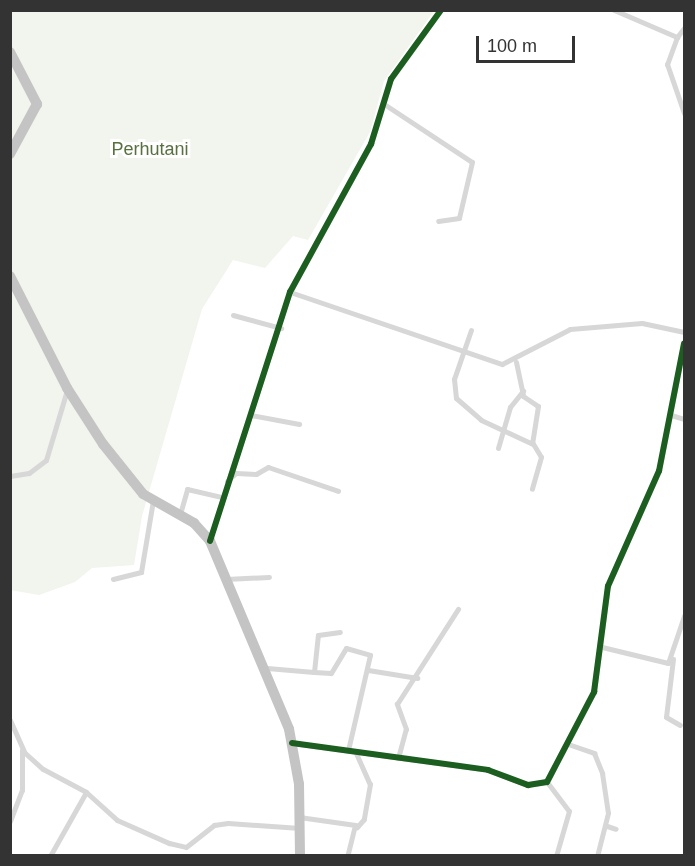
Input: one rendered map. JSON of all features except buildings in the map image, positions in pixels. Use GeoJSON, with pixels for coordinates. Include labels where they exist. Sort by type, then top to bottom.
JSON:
{"type":"FeatureCollection","features":[{"type":"Feature","properties":{"kind":"highway"},"geometry":{"type":"LineString","coordinates":[[10,52],[37,104],[10,154]]}},
{"type":"Feature","properties":{"kind":"highway"},"geometry":{"type":"LineString","coordinates":[[10,276],[67,388],[110,453],[153,500],[180,514],[210,541],[223,579],[267,668],[292,743],[300,822],[300,855]]}},
{"type":"Feature","properties":{"kind":"street"},"geometry":{"type":"LineString","coordinates":[[210,541],[227,481],[281,328],[290,292],[371,144],[400,64],[441,10]]}},
{"type":"Feature","properties":{"kind":"street"},"geometry":{"type":"LineString","coordinates":[[614,10],[677,37]]}},
{"type":"Feature","properties":{"kind":"street"},"geometry":{"type":"LineString","coordinates":[[684,28],[677,37],[667,64],[684,113]]}},
{"type":"Feature","properties":{"kind":"street"},"geometry":{"type":"LineString","coordinates":[[384,104],[472,162],[459,218],[438,220]]}},
{"type":"Feature","properties":{"kind":"street"},"geometry":{"type":"LineString","coordinates":[[290,292],[323,300],[463,355],[502,364],[516,362],[552,335],[570,329],[642,323],[684,332]]}},
{"type":"Feature","properties":{"kind":"street"},"geometry":{"type":"LineString","coordinates":[[233,315],[281,328]]}},
{"type":"Feature","properties":{"kind":"street"},"geometry":{"type":"LineString","coordinates":[[471,330],[453,384],[456,398],[503,431],[532,444],[541,458],[532,489]]}},
{"type":"Feature","properties":{"kind":"street"},"geometry":{"type":"LineString","coordinates":[[547,782],[594,692],[602,647],[608,586],[659,471],[684,343]]}},
{"type":"Feature","properties":{"kind":"street"},"geometry":{"type":"LineString","coordinates":[[516,362],[523,391],[538,406],[532,444]]}},
{"type":"Feature","properties":{"kind":"street"},"geometry":{"type":"LineString","coordinates":[[10,476],[29,473],[46,460],[67,388]]}},
{"type":"Feature","properties":{"kind":"street"},"geometry":{"type":"LineString","coordinates":[[498,448],[513,400],[523,391]]}},
{"type":"Feature","properties":{"kind":"street"},"geometry":{"type":"LineString","coordinates":[[251,415],[299,424]]}},
{"type":"Feature","properties":{"kind":"street"},"geometry":{"type":"LineString","coordinates":[[671,415],[684,419]]}},
{"type":"Feature","properties":{"kind":"street"},"geometry":{"type":"LineString","coordinates":[[227,481],[236,473],[256,474],[268,467],[338,491]]}},
{"type":"Feature","properties":{"kind":"street"},"geometry":{"type":"LineString","coordinates":[[180,514],[188,489],[223,497]]}},
{"type":"Feature","properties":{"kind":"street"},"geometry":{"type":"LineString","coordinates":[[113,579],[141,572],[153,500]]}},
{"type":"Feature","properties":{"kind":"street"},"geometry":{"type":"LineString","coordinates":[[223,579],[269,577]]}},
{"type":"Feature","properties":{"kind":"street"},"geometry":{"type":"LineString","coordinates":[[398,758],[406,729],[396,704],[417,678],[459,609]]}},
{"type":"Feature","properties":{"kind":"street"},"geometry":{"type":"LineString","coordinates":[[680,726],[666,717],[673,658],[684,616]]}},
{"type":"Feature","properties":{"kind":"street"},"geometry":{"type":"LineString","coordinates":[[314,672],[318,635],[340,632]]}},
{"type":"Feature","properties":{"kind":"street"},"geometry":{"type":"LineString","coordinates":[[267,668],[331,673],[340,652],[349,647],[370,655],[351,751],[370,784],[364,819],[357,827],[347,855]]}},
{"type":"Feature","properties":{"kind":"street"},"geometry":{"type":"LineString","coordinates":[[602,647],[660,663],[673,658]]}},
{"type":"Feature","properties":{"kind":"street"},"geometry":{"type":"LineString","coordinates":[[368,670],[417,678]]}},
{"type":"Feature","properties":{"kind":"street"},"geometry":{"type":"LineString","coordinates":[[10,720],[22,749],[22,790],[10,821]]}},
{"type":"Feature","properties":{"kind":"street"},"geometry":{"type":"LineString","coordinates":[[292,743],[488,770],[528,785],[547,782]]}},
{"type":"Feature","properties":{"kind":"street"},"geometry":{"type":"LineString","coordinates":[[568,744],[587,748],[599,760],[608,799],[607,826],[597,855]]}},
{"type":"Feature","properties":{"kind":"street"},"geometry":{"type":"LineString","coordinates":[[22,749],[43,769],[86,792],[117,820],[178,846],[194,844],[207,830],[228,823],[300,822],[357,827]]}},
{"type":"Feature","properties":{"kind":"street"},"geometry":{"type":"LineString","coordinates":[[547,782],[569,811],[556,855]]}},
{"type":"Feature","properties":{"kind":"street"},"geometry":{"type":"LineString","coordinates":[[50,855],[86,792]]}},
{"type":"Feature","properties":{"kind":"street"},"geometry":{"type":"LineString","coordinates":[[607,826],[616,829]]}},
{"type":"Feature","properties":{"kind":"green space","name":"Perhutani"},"geometry":{"type":"Polygon","coordinates":[[[10,11],[434,11],[384,81],[370,132],[308,240],[293,236],[265,268],[233,260],[202,309],[142,516],[134,565],[92,568],[75,582],[39,595],[10,590],[10,11]]]}},
{"type":"Feature","properties":{"kind":"cycle path"},"geometry":{"type":"LineString","coordinates":[[210,541],[290,292],[371,144],[391,79],[441,10]]}},
{"type":"Feature","properties":{"kind":"cycle path"},"geometry":{"type":"LineString","coordinates":[[292,743],[488,770],[528,785],[547,782],[594,692],[608,586],[659,471],[684,343]]}}]}
